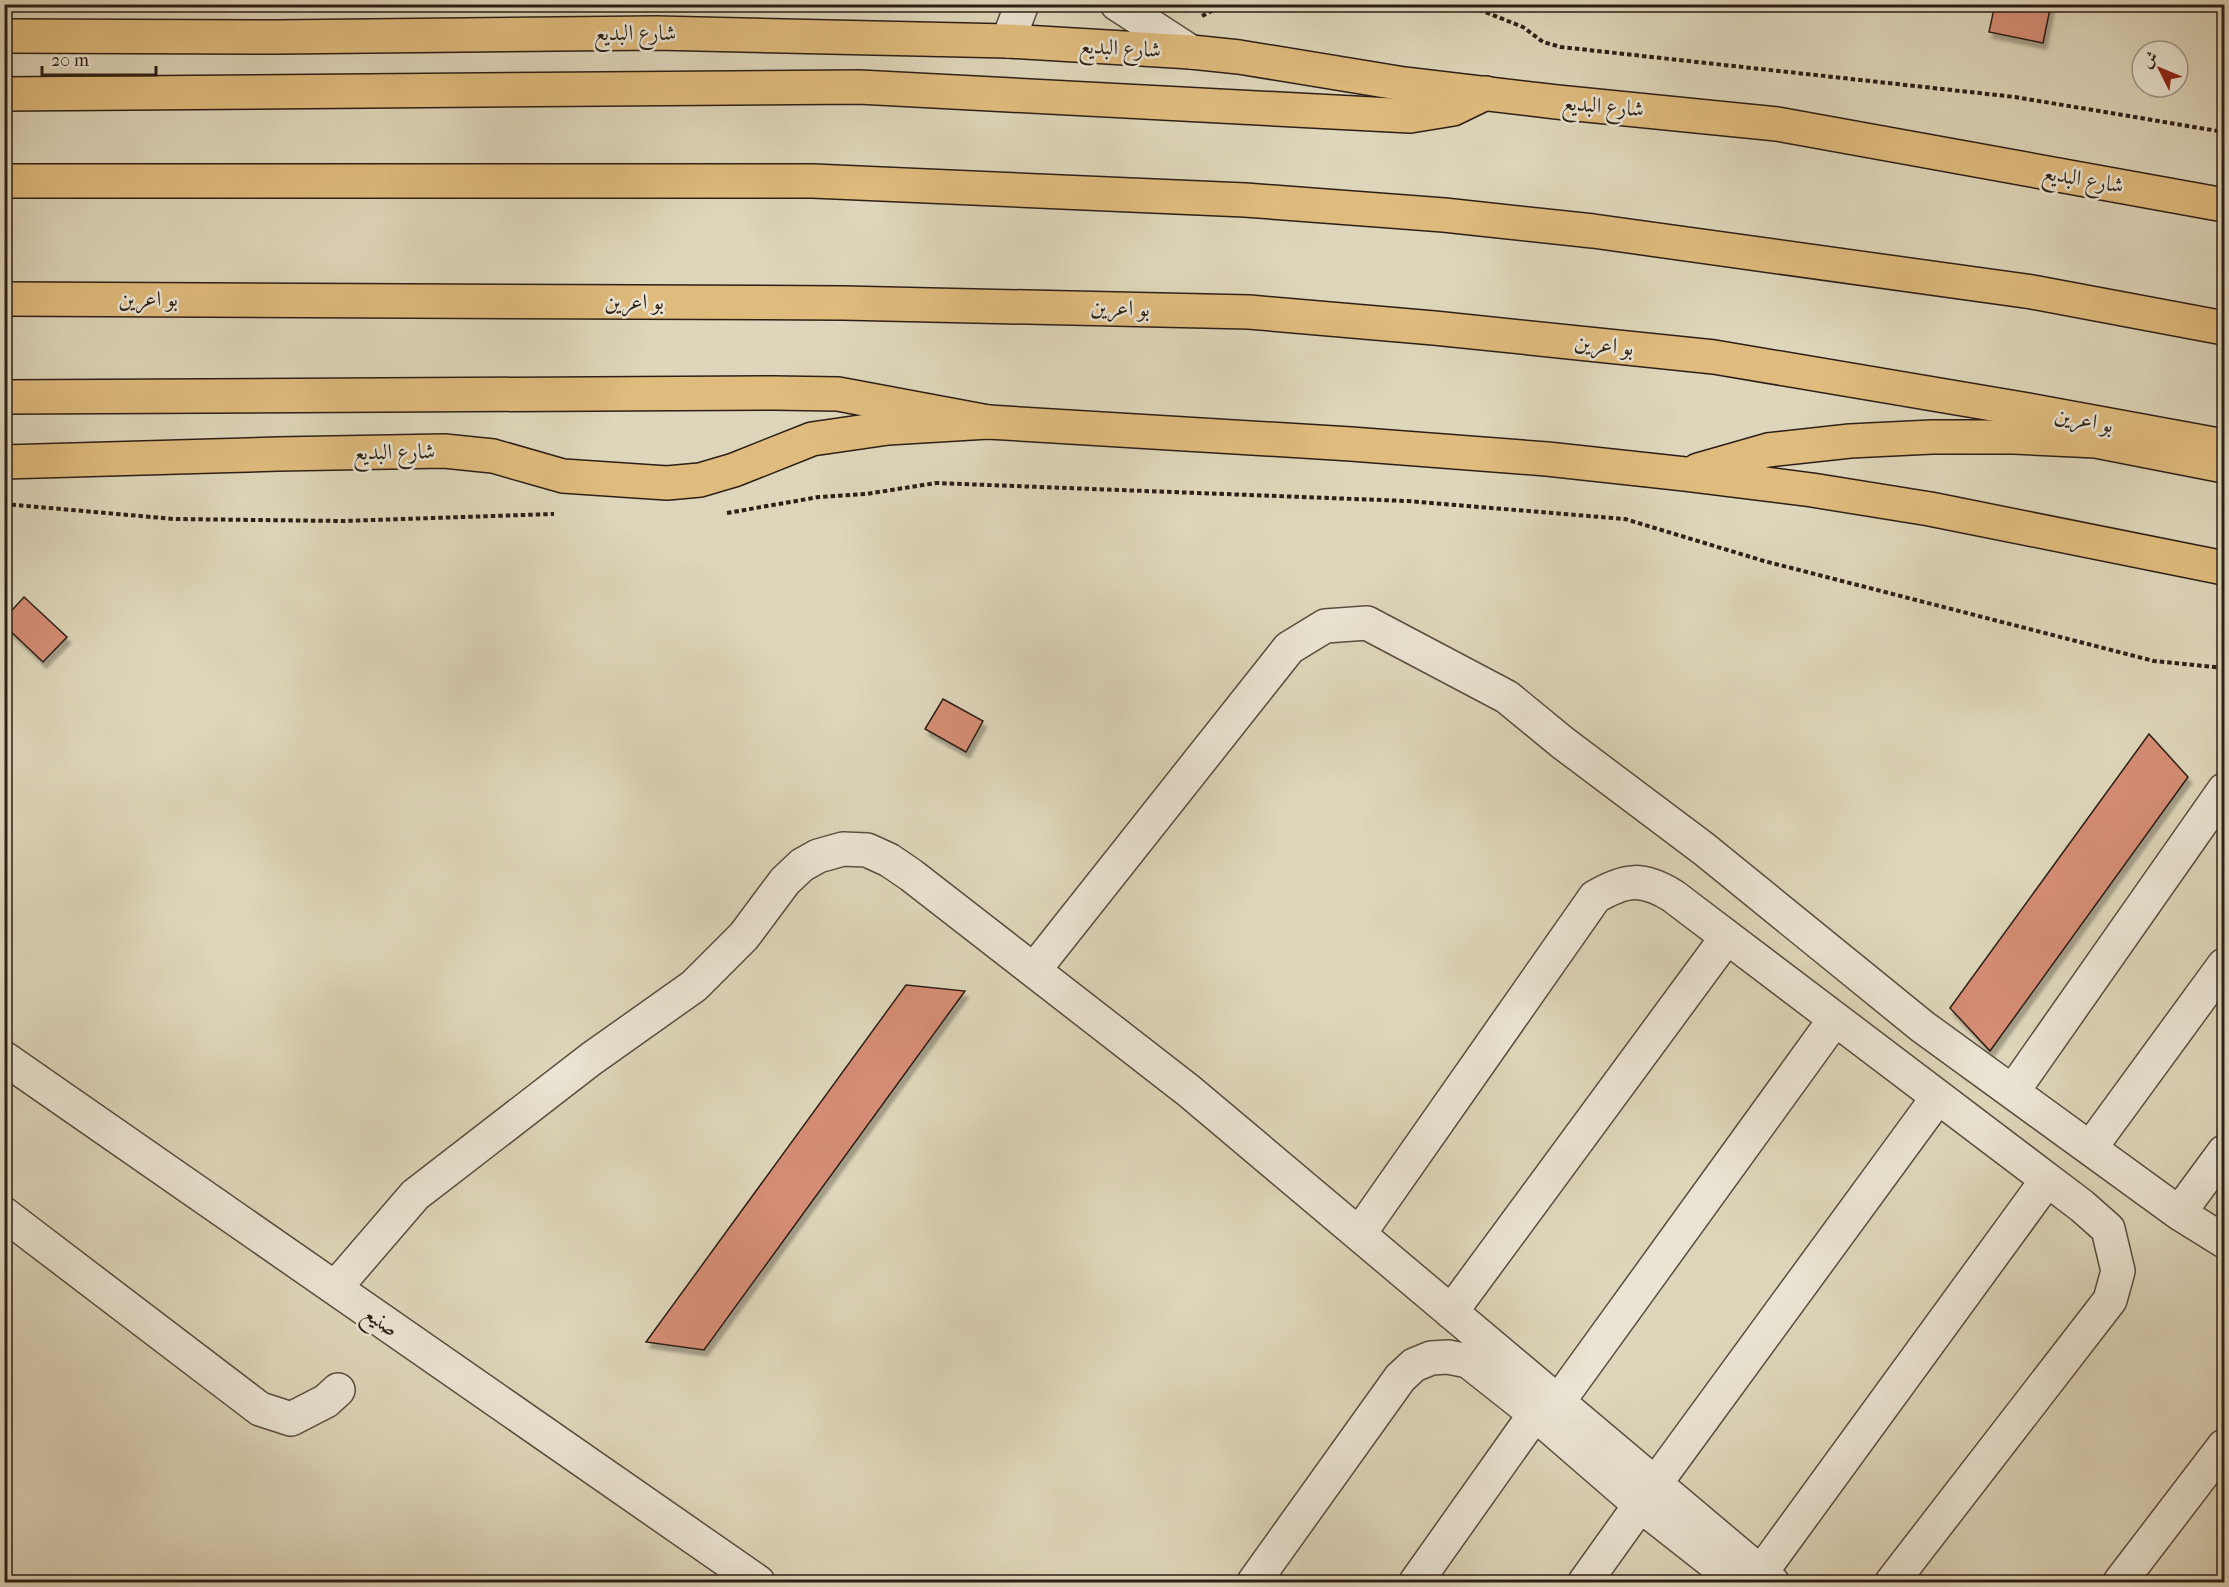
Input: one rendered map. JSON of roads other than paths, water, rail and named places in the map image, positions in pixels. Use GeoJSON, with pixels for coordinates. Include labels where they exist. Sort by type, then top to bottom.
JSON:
{"type":"FeatureCollection","features":[{"type":"Feature","properties":{"kind":"main road","name":"شارع البديع"},"geometry":{"type":"LineString","coordinates":[[4,36],[277,37],[656,33],[1008,41],[1191,52],[1239,57],[1404,84],[1778,124],[2224,205]]}},
{"type":"Feature","properties":{"kind":"main road"},"geometry":{"type":"LineString","coordinates":[[4,94],[859,87],[1410,116],[1452,109],[1486,93]]}},
{"type":"Feature","properties":{"kind":"main road"},"geometry":{"type":"LineString","coordinates":[[4,181],[813,181],[1245,200],[1444,215],[1593,231],[2032,292],[2224,328]]}},
{"type":"Feature","properties":{"kind":"main road","name":"بو اعرين"},"geometry":{"type":"LineString","coordinates":[[4,299],[843,303],[1249,312],[1434,328],[1714,357],[2224,446]]}},
{"type":"Feature","properties":{"kind":"main road"},"geometry":{"type":"LineString","coordinates":[[4,397],[689,392],[838,394],[988,422],[1351,444],[1547,459],[1685,474],[1812,490],[1930,509],[2224,568]]}},
{"type":"Feature","properties":{"kind":"main road","name":"شارع البديع"},"geometry":{"type":"LineString","coordinates":[[4,462],[444,451],[493,456],[571,477],[668,483],[700,480],[734,470],[812,439],[888,428],[988,422]]}},
{"type":"Feature","properties":{"kind":"main road"},"geometry":{"type":"LineString","coordinates":[[1685,474],[1768,450],[1850,441],[1932,437],[2014,437],[2096,441],[2224,465]]}},
{"type":"Feature","properties":{"kind":"street"},"geometry":{"type":"LineString","coordinates":[[1008,41],[1022,4]]}},
{"type":"Feature","properties":{"kind":"street"},"geometry":{"type":"LineString","coordinates":[[1117,4],[1191,52]]}},
{"type":"Feature","properties":{"kind":"street"},"geometry":{"type":"LineString","coordinates":[[1034,970],[1289,648],[1325,626],[1367,623],[1507,697],[1563,743],[1704,849],[1923,1026],[2179,1213],[2224,1241]]}},
{"type":"Feature","properties":{"kind":"street"},"geometry":{"type":"LineString","coordinates":[[2013,1091],[2224,789]]}},
{"type":"Feature","properties":{"kind":"street"},"geometry":{"type":"LineString","coordinates":[[335,1288],[415,1195],[591,1059],[694,986],[744,936],[785,881],[802,865],[818,856],[843,849],[867,849],[889,860],[1189,1091],[1451,1312],[1546,1408],[1648,1495],[1756,1580],[2047,1180]]}},
{"type":"Feature","properties":{"kind":"street"},"geometry":{"type":"LineString","coordinates":[[1359,1234],[1595,897],[1614,885],[1635,881],[1655,885],[1673,896],[2109,1229],[2118,1271],[2110,1300],[1892,1582]]}},
{"type":"Feature","properties":{"kind":"street"},"geometry":{"type":"LineString","coordinates":[[1451,1312],[1727,937]]}},
{"type":"Feature","properties":{"kind":"street"},"geometry":{"type":"LineString","coordinates":[[2091,1148],[2224,965]]}},
{"type":"Feature","properties":{"kind":"street"},"geometry":{"type":"LineString","coordinates":[[1416,1582],[1835,1018]]}},
{"type":"Feature","properties":{"kind":"street","name":"صنيع"},"geometry":{"type":"LineString","coordinates":[[9,1069],[335,1288],[758,1582]]}},
{"type":"Feature","properties":{"kind":"street"},"geometry":{"type":"LineString","coordinates":[[1585,1582],[1938,1097]]}},
{"type":"Feature","properties":{"kind":"street"},"geometry":{"type":"LineString","coordinates":[[2179,1213],[2224,1152]]}},
{"type":"Feature","properties":{"kind":"street"},"geometry":{"type":"LineString","coordinates":[[4,1214],[260,1409],[291,1419],[327,1401],[338,1390]]}},
{"type":"Feature","properties":{"kind":"street"},"geometry":{"type":"LineString","coordinates":[[1254,1582],[1400,1378],[1414,1365],[1431,1358],[1448,1357],[1468,1361],[1546,1408]]}},
{"type":"Feature","properties":{"kind":"street"},"geometry":{"type":"LineString","coordinates":[[2120,1582],[2224,1446]]}}]}
